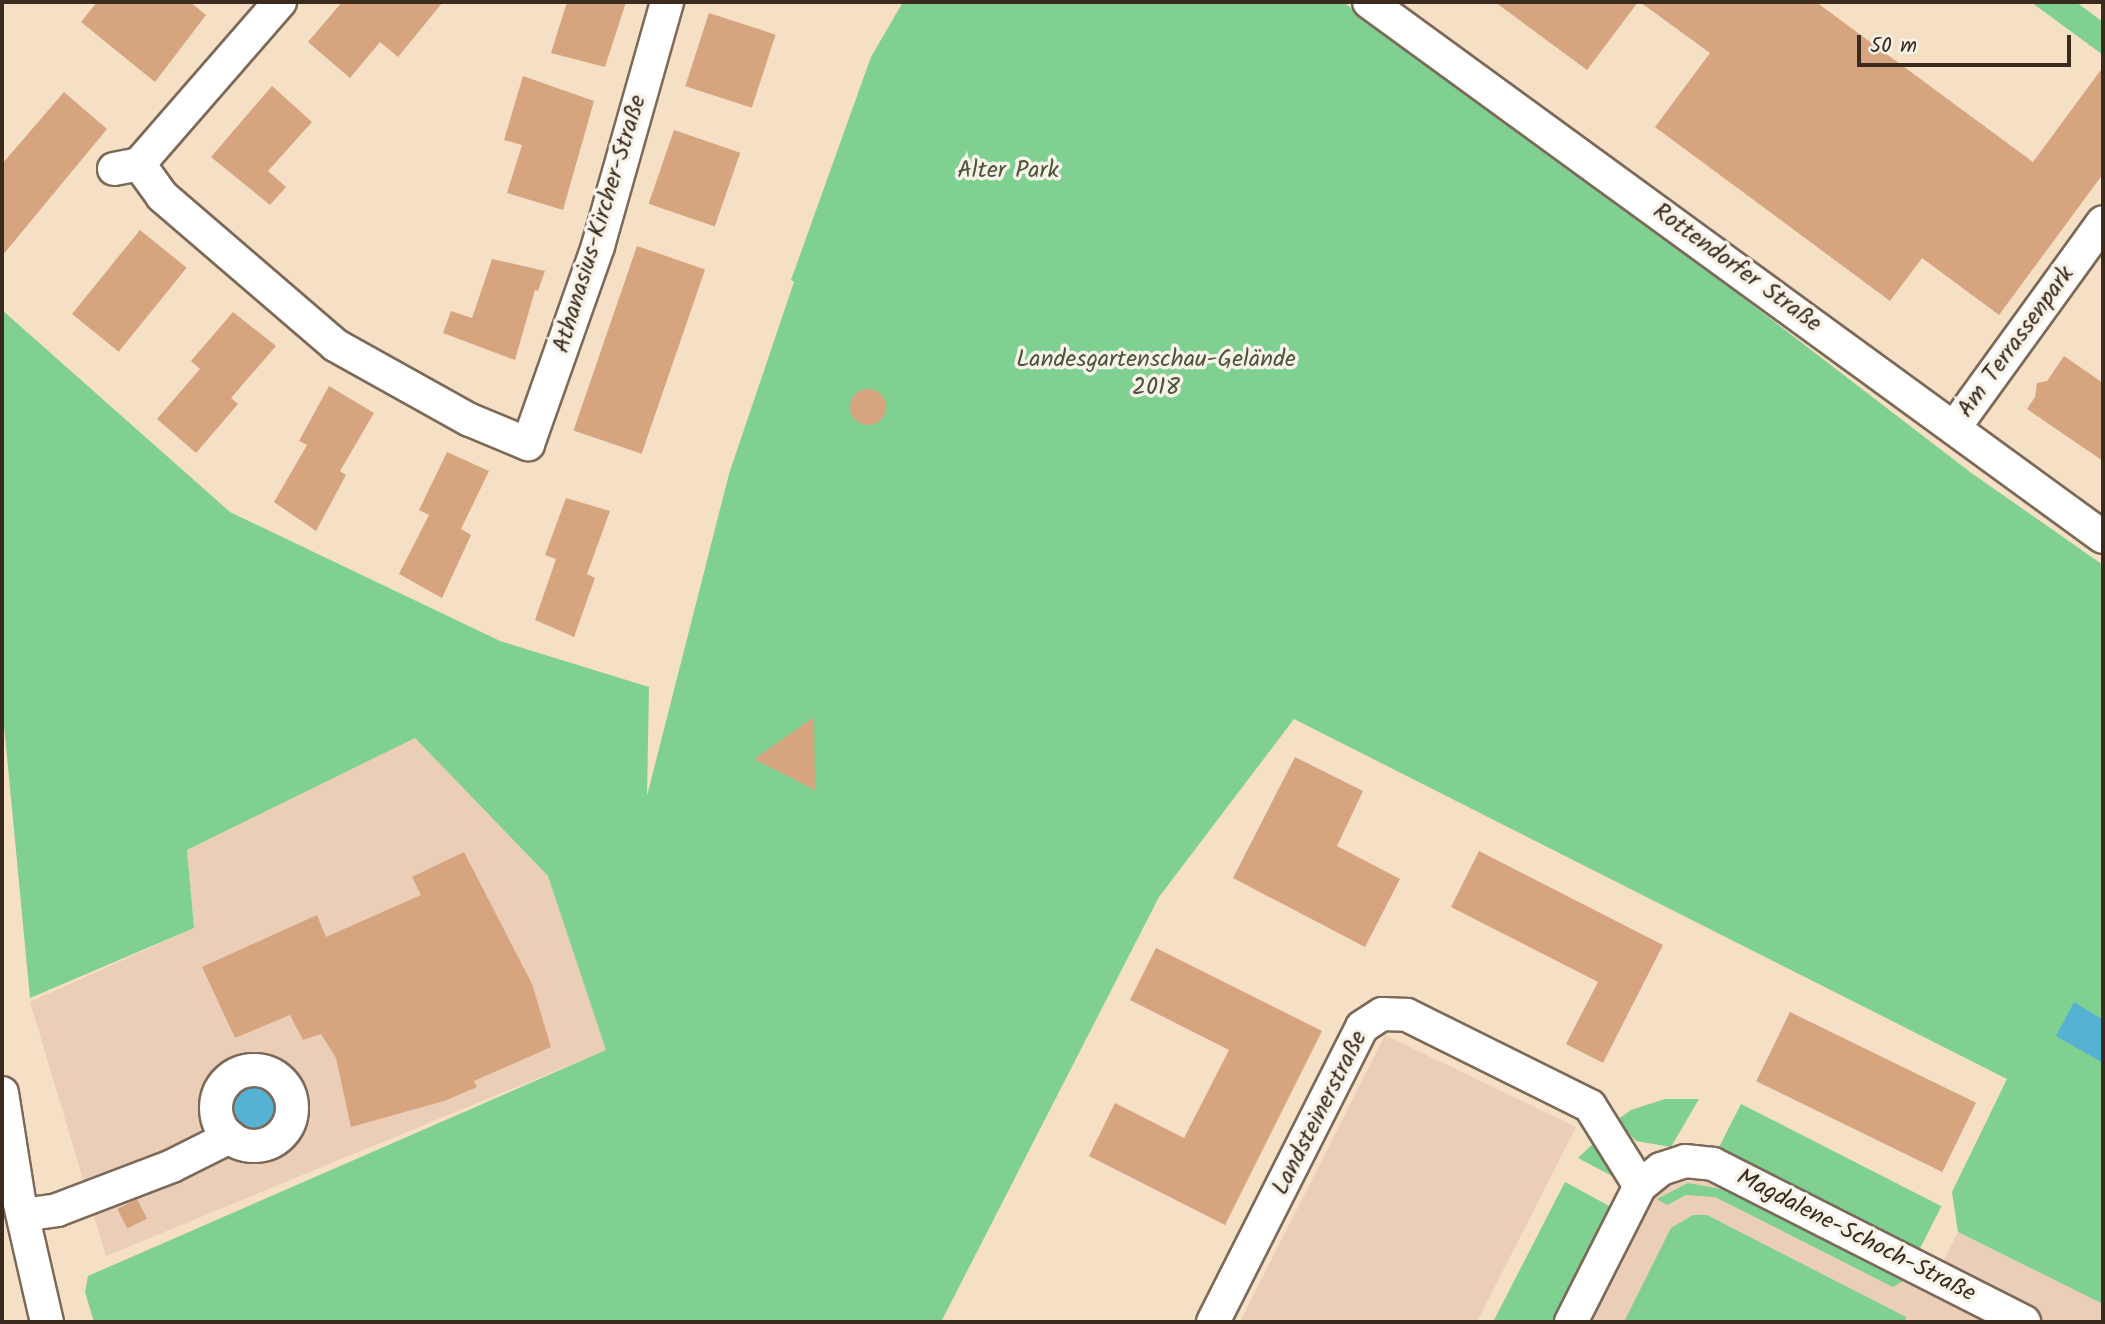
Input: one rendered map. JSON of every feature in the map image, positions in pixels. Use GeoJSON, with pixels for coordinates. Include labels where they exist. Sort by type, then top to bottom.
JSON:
{"type":"FeatureCollection","features":[{"type":"Feature","properties":{"kind":"street","name":"Athanasius-Kircher-Straße"},"geometry":{"type":"LineString","coordinates":[[280,2],[126,166],[335,345],[471,420],[528,444],[598,246],[667,2]]}},
{"type":"Feature","properties":{"kind":"street","name":"Rottendorfer Straße"},"geometry":{"type":"LineString","coordinates":[[1369,2],[2103,537]]}},
{"type":"Feature","properties":{"kind":"street","name":"Am Terrassenpark"},"geometry":{"type":"LineString","coordinates":[[1954,428],[2103,222]]}},
{"type":"Feature","properties":{"kind":"street","name":"Landsteinerstraße"},"geometry":{"type":"LineString","coordinates":[[1213,1322],[1362,1027],[1382,1014],[1407,1015],[1590,1106],[1640,1186]]}},
{"type":"Feature","properties":{"kind":"street"},"geometry":{"type":"LineString","coordinates":[[2,1093],[15,1204],[47,1322]]}},
{"type":"Feature","properties":{"kind":"street"},"geometry":{"type":"LineString","coordinates":[[15,1204],[57,1210],[172,1166],[230,1138]]}},
{"type":"Feature","properties":{"kind":"street","name":"Magdalene-Schoch-Straße"},"geometry":{"type":"LineString","coordinates":[[1640,1186],[1661,1169],[1685,1161],[1713,1164],[2025,1322]]}},
{"type":"Feature","properties":{"kind":"street"},"geometry":{"type":"LineString","coordinates":[[1571,1322],[1640,1186]]}},
{"type":"Feature","properties":{"kind":"shaded area"},"geometry":{"type":"Polygon","coordinates":[[[415,738],[548,876],[606,1050],[106,1256],[30,1002],[194,928],[187,850],[415,738]]]}},
{"type":"Feature","properties":{"kind":"shaded area"},"geometry":{"type":"Polygon","coordinates":[[[1385,1035],[1576,1127],[1477,1322],[1240,1322],[1385,1035]]]}},
{"type":"Feature","properties":{"kind":"shaded area"},"geometry":{"type":"Polygon","coordinates":[[[1710,1177],[1931,1286],[1958,1232],[2103,1304],[2103,1322],[1583,1322],[1653,1188],[1710,1177]]]}},
{"type":"Feature","properties":{"kind":"green space","name":"Landesgartenschau-Gelände 2018"},"geometry":{"type":"Polygon","coordinates":[[[903,2],[1343,2],[1586,177],[1970,472],[2103,565],[2103,1304],[1958,1232],[1952,1192],[2007,1079],[1294,719],[1159,897],[941,1322],[94,1322],[85,1292],[88,1276],[606,1050],[548,876],[415,738],[187,850],[194,928],[30,998],[2,704],[2,310],[230,512],[500,641],[649,687],[647,796],[729,474],[794,282],[791,280],[871,57],[903,2]]]}},
{"type":"Feature","properties":{"kind":"green space"},"geometry":{"type":"Polygon","coordinates":[[[2031,2],[2076,2],[2103,22],[2103,55],[2031,2]]]}},
{"type":"Feature","properties":{"kind":"green space"},"geometry":{"type":"Polygon","coordinates":[[[1665,1099],[1699,1099],[1671,1147],[1636,1141],[1617,1120],[1631,1110],[1665,1099]]]}},
{"type":"Feature","properties":{"kind":"green space"},"geometry":{"type":"Polygon","coordinates":[[[1741,1104],[1941,1206],[1917,1253],[1717,1151],[1741,1104]]]}},
{"type":"Feature","properties":{"kind":"green space"},"geometry":{"type":"Polygon","coordinates":[[[1597,1140],[1618,1179],[1578,1158],[1597,1140]]]}},
{"type":"Feature","properties":{"kind":"green space"},"geometry":{"type":"Polygon","coordinates":[[[1565,1182],[1613,1208],[1555,1322],[1493,1322],[1565,1182]]]}},
{"type":"Feature","properties":{"kind":"green space"},"geometry":{"type":"Polygon","coordinates":[[[1688,1183],[1726,1190],[1905,1280],[1893,1287],[1715,1197],[1686,1195],[1667,1205],[1657,1199],[1688,1183]]]}},
{"type":"Feature","properties":{"kind":"green space"},"geometry":{"type":"Polygon","coordinates":[[[1693,1215],[1707,1215],[1906,1317],[1905,1322],[1624,1322],[1671,1228],[1693,1215]]]}},
{"type":"Feature","properties":{"kind":"water"},"geometry":{"type":"Polygon","coordinates":[[[2074,1002],[2103,1020],[2103,1063],[2056,1036],[2074,1002]]]}},
{"type":"Feature","properties":{"kind":"water"},"geometry":{"type":"Polygon","coordinates":[[[254,1087],[263,1088],[270,1093],[275,1100],[275,1118],[270,1125],[263,1130],[254,1131],[245,1130],[238,1125],[233,1118],[232,1109],[233,1100],[238,1093],[245,1088],[254,1087]]]}},
{"type":"Feature","properties":{"kind":"building"},"geometry":{"type":"Polygon","coordinates":[[[97,2],[190,2],[206,15],[155,82],[81,22],[97,2]]]}},
{"type":"Feature","properties":{"kind":"building"},"geometry":{"type":"Polygon","coordinates":[[[342,2],[443,2],[398,57],[380,42],[350,78],[308,42],[342,2]]]}},
{"type":"Feature","properties":{"kind":"building"},"geometry":{"type":"Polygon","coordinates":[[[567,2],[626,2],[605,67],[551,53],[567,2]]]}},
{"type":"Feature","properties":{"kind":"building"},"geometry":{"type":"Polygon","coordinates":[[[1495,2],[1638,2],[1587,70],[1495,2]]]}},
{"type":"Feature","properties":{"kind":"building"},"geometry":{"type":"Polygon","coordinates":[[[1640,2],[1816,2],[2033,162],[2103,67],[2103,174],[1999,315],[1922,258],[1890,301],[1655,127],[1710,53],[1640,2]]]}},
{"type":"Feature","properties":{"kind":"building"},"geometry":{"type":"Polygon","coordinates":[[[709,13],[776,35],[752,108],[685,86],[709,13]]]}},
{"type":"Feature","properties":{"kind":"building"},"geometry":{"type":"Polygon","coordinates":[[[523,76],[594,101],[563,210],[507,193],[522,145],[504,140],[523,76]]]}},
{"type":"Feature","properties":{"kind":"building"},"geometry":{"type":"Polygon","coordinates":[[[272,86],[312,122],[268,171],[286,187],[270,205],[211,157],[272,86]]]}},
{"type":"Feature","properties":{"kind":"building"},"geometry":{"type":"Polygon","coordinates":[[[64,92],[107,129],[2,256],[2,164],[64,92]]]}},
{"type":"Feature","properties":{"kind":"building"},"geometry":{"type":"Polygon","coordinates":[[[674,130],[740,153],[715,227],[649,204],[674,130]]]}},
{"type":"Feature","properties":{"kind":"building"},"geometry":{"type":"Polygon","coordinates":[[[140,230],[187,268],[119,352],[72,314],[140,230]]]}},
{"type":"Feature","properties":{"kind":"building"},"geometry":{"type":"Polygon","coordinates":[[[637,246],[705,269],[642,454],[574,430],[637,246]]]}},
{"type":"Feature","properties":{"kind":"building"},"geometry":{"type":"Polygon","coordinates":[[[492,259],[545,271],[538,291],[535,290],[515,360],[443,333],[451,311],[472,318],[492,259]]]}},
{"type":"Feature","properties":{"kind":"building"},"geometry":{"type":"Polygon","coordinates":[[[233,312],[276,346],[231,398],[238,404],[196,453],[157,419],[200,369],[191,361],[233,312]]]}},
{"type":"Feature","properties":{"kind":"building"},"geometry":{"type":"Polygon","coordinates":[[[2064,356],[2103,383],[2103,461],[2027,409],[2035,397],[2037,383],[2047,381],[2064,356]]]}},
{"type":"Feature","properties":{"kind":"building"},"geometry":{"type":"Polygon","coordinates":[[[329,386],[374,413],[340,471],[346,475],[316,531],[274,502],[307,445],[299,441],[329,386]]]}},
{"type":"Feature","properties":{"kind":"building"},"geometry":{"type":"Polygon","coordinates":[[[868,389],[881,394],[886,407],[881,420],[868,425],[855,420],[850,407],[855,394],[868,389]]]}},
{"type":"Feature","properties":{"kind":"building"},"geometry":{"type":"Polygon","coordinates":[[[447,452],[489,471],[461,529],[471,535],[442,598],[399,574],[429,515],[419,510],[447,452]]]}},
{"type":"Feature","properties":{"kind":"building"},"geometry":{"type":"Polygon","coordinates":[[[566,498],[610,511],[587,574],[595,578],[574,637],[535,620],[556,559],[545,555],[566,498]]]}},
{"type":"Feature","properties":{"kind":"building"},"geometry":{"type":"Polygon","coordinates":[[[814,717],[815,790],[754,759],[814,717]]]}},
{"type":"Feature","properties":{"kind":"building"},"geometry":{"type":"Polygon","coordinates":[[[1295,757],[1363,791],[1337,846],[1400,879],[1365,947],[1233,878],[1295,757]]]}},
{"type":"Feature","properties":{"kind":"building"},"geometry":{"type":"Polygon","coordinates":[[[1479,851],[1663,945],[1603,1063],[1566,1044],[1598,982],[1451,907],[1479,851]]]}},
{"type":"Feature","properties":{"kind":"building"},"geometry":{"type":"Polygon","coordinates":[[[464,852],[532,984],[551,1047],[474,1081],[477,1087],[444,1101],[351,1127],[336,1058],[321,1034],[303,1040],[290,1015],[235,1038],[202,967],[317,915],[326,937],[421,895],[412,877],[464,852]]]}},
{"type":"Feature","properties":{"kind":"building"},"geometry":{"type":"Polygon","coordinates":[[[1156,948],[1322,1031],[1225,1225],[1089,1156],[1115,1103],[1184,1138],[1229,1050],[1130,1000],[1156,948]]]}},
{"type":"Feature","properties":{"kind":"building"},"geometry":{"type":"Polygon","coordinates":[[[1790,1012],[1976,1103],[1942,1172],[1756,1081],[1790,1012]]]}},
{"type":"Feature","properties":{"kind":"building"},"geometry":{"type":"Polygon","coordinates":[[[137,1199],[147,1219],[127,1229],[117,1209],[137,1199]]]}},
{"type":"Feature","properties":{"kind":"park label","name":"Alter Park"},"geometry":{"type":"Point","coordinates":[1008,171]}}]}
